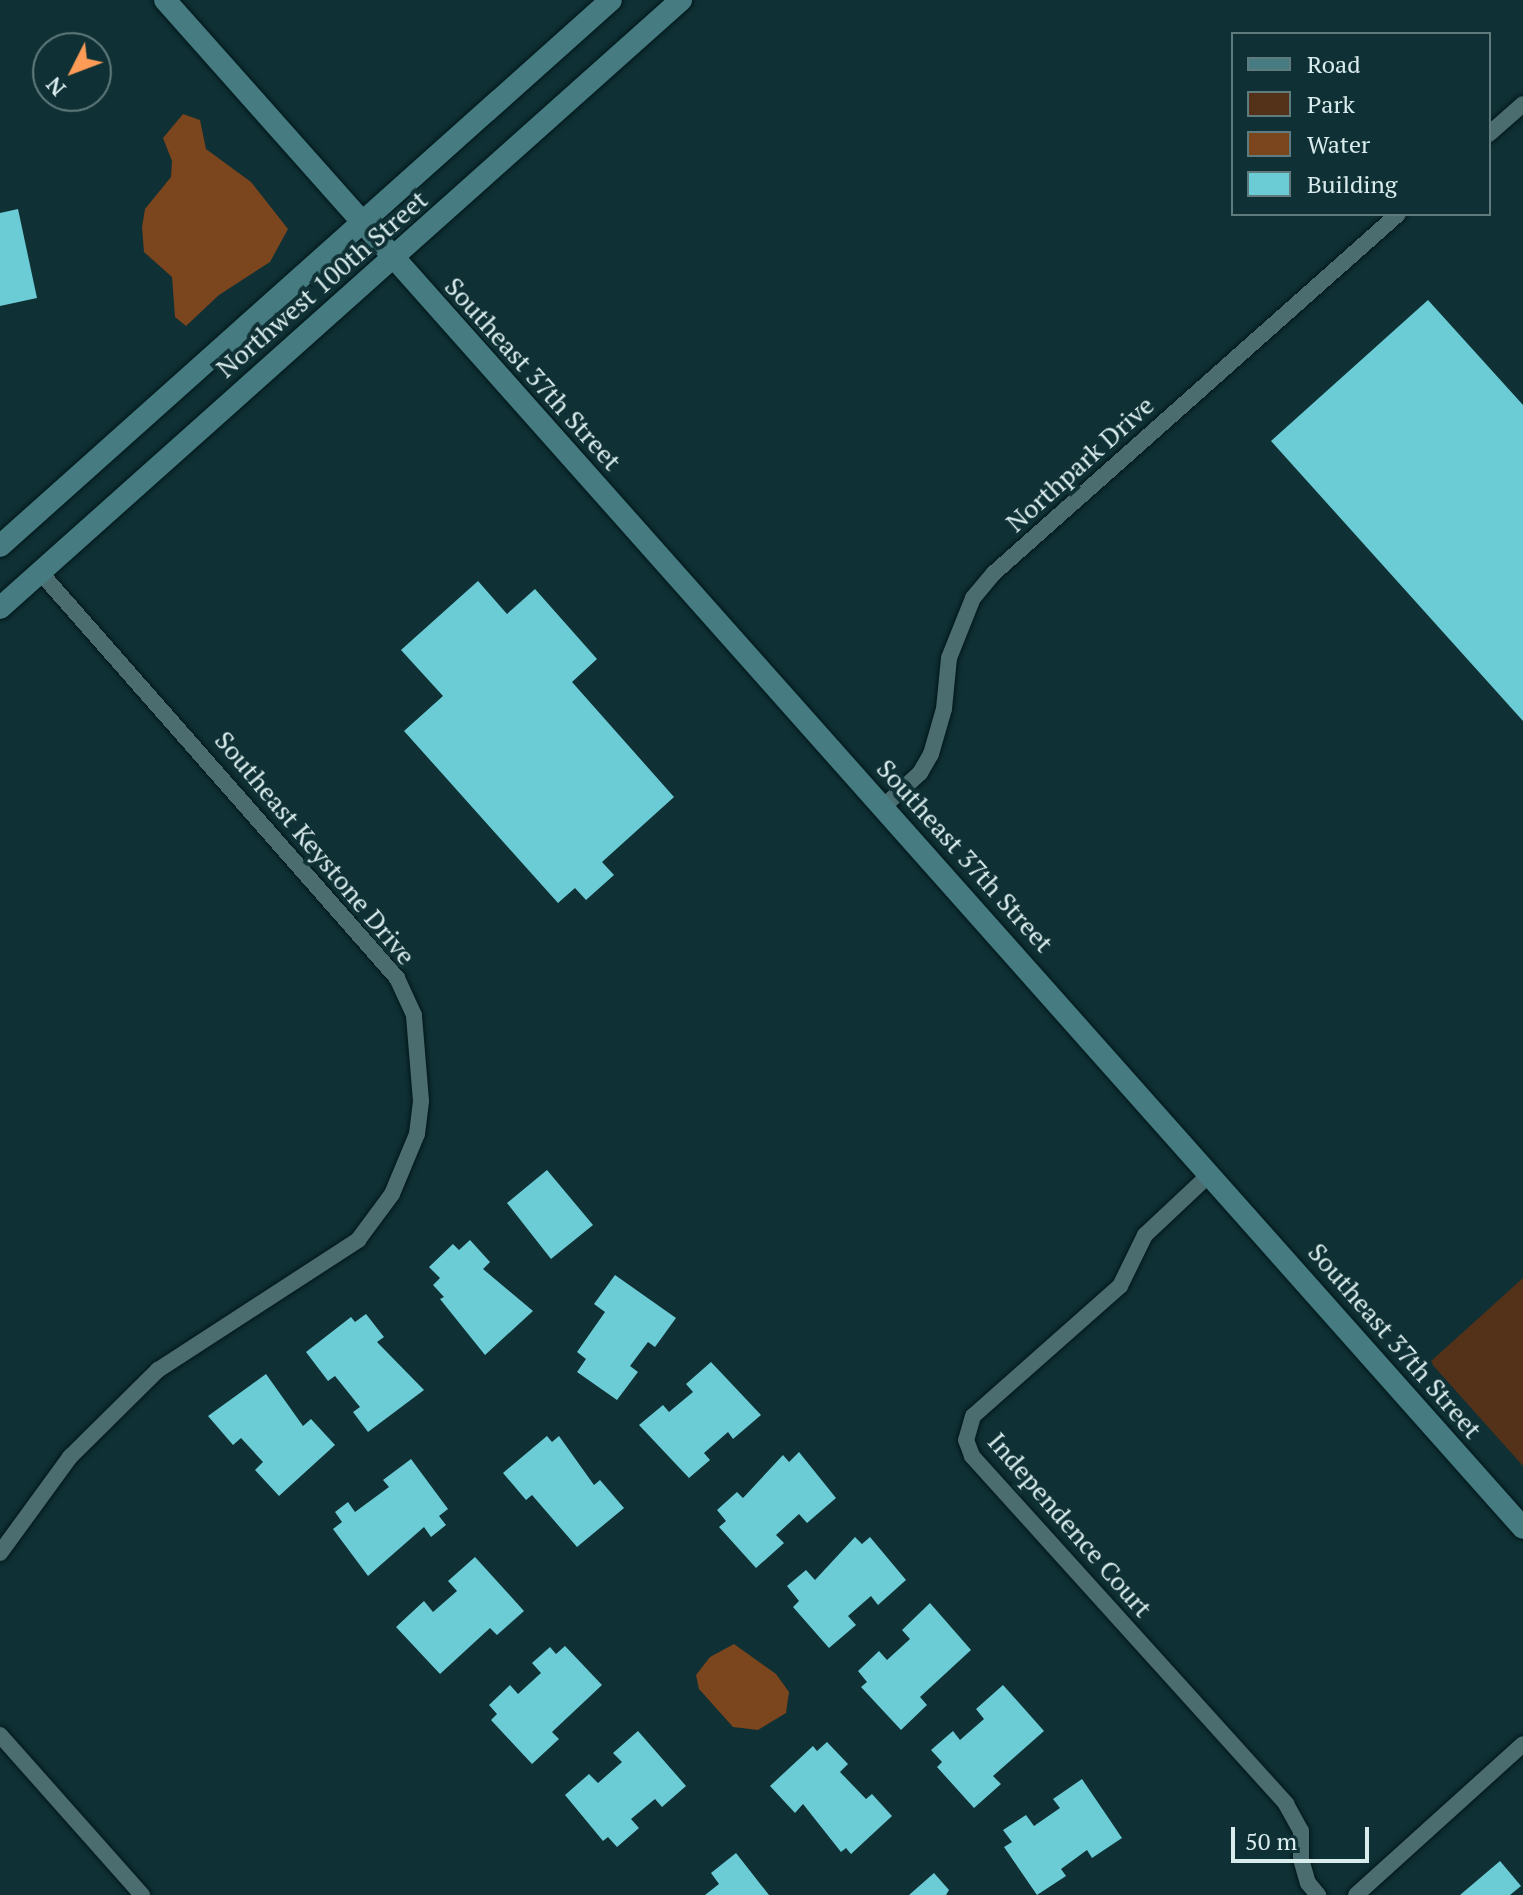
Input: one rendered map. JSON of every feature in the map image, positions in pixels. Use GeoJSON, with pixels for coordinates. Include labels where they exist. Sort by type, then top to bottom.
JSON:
{"type":"FeatureCollection","features":[{"type":"Feature","properties":{"kind":"street","name":"Southeast 37th Street"},"geometry":{"type":"LineString","coordinates":[[165,0],[1211,1173],[1523,1528]]}},
{"type":"Feature","properties":{"kind":"street","name":"Northwest 100th Street"},"geometry":{"type":"LineString","coordinates":[[0,546],[611,0]]}},
{"type":"Feature","properties":{"kind":"street","name":"Northwest 100th Street"},"geometry":{"type":"LineString","coordinates":[[0,608],[681,0]]}},
{"type":"Feature","properties":{"kind":"street"},"geometry":{"type":"LineString","coordinates":[[1491,132],[1523,104]]}},
{"type":"Feature","properties":{"kind":"street","name":"Northpark Drive"},"geometry":{"type":"LineString","coordinates":[[883,807],[920,773],[931,754],[944,709],[949,658],[973,598],[994,573],[1396,216]]}},
{"type":"Feature","properties":{"kind":"street","name":"Southeast Keystone Drive"},"geometry":{"type":"LineString","coordinates":[[0,1553],[70,1457],[158,1370],[358,1240],[392,1194],[417,1134],[421,1101],[414,1015],[397,978],[40,572]]}},
{"type":"Feature","properties":{"kind":"street","name":"Independence Court"},"geometry":{"type":"LineString","coordinates":[[1211,1173],[1145,1235],[1120,1286],[973,1416],[966,1440],[972,1456],[1286,1804],[1301,1831],[1301,1859],[1308,1883],[1318,1895]]}},
{"type":"Feature","properties":{"kind":"street"},"geometry":{"type":"LineString","coordinates":[[0,1735],[142,1895]]}},
{"type":"Feature","properties":{"kind":"street"},"geometry":{"type":"LineString","coordinates":[[1356,1895],[1523,1744]]}},
{"type":"Feature","properties":{"kind":"green space"},"geometry":{"type":"Polygon","coordinates":[[[1523,1278],[1523,1466],[1430,1362],[1523,1278]]]}},
{"type":"Feature","properties":{"kind":"water"},"geometry":{"type":"Polygon","coordinates":[[[183,114],[200,120],[206,149],[251,182],[288,229],[270,262],[219,295],[186,326],[175,317],[172,277],[144,252],[142,227],[145,209],[171,177],[172,161],[163,138],[183,114]]]}},
{"type":"Feature","properties":{"kind":"water"},"geometry":{"type":"Polygon","coordinates":[[[734,1644],[776,1674],[789,1692],[786,1713],[758,1730],[733,1727],[699,1689],[696,1675],[710,1657],[734,1644]]]}},
{"type":"Feature","properties":{"kind":"building"},"geometry":{"type":"Polygon","coordinates":[[[18,209],[37,298],[0,306],[0,213],[18,209]]]}},
{"type":"Feature","properties":{"kind":"building"},"geometry":{"type":"Polygon","coordinates":[[[1428,300],[1523,405],[1523,721],[1271,441],[1428,300]]]}},
{"type":"Feature","properties":{"kind":"building"},"geometry":{"type":"Polygon","coordinates":[[[478,581],[507,614],[535,589],[597,659],[572,682],[674,797],[602,862],[614,875],[586,900],[575,888],[558,903],[404,731],[443,696],[401,650],[478,581]]]}},
{"type":"Feature","properties":{"kind":"building"},"geometry":{"type":"Polygon","coordinates":[[[547,1170],[593,1225],[551,1259],[507,1203],[547,1170]]]}},
{"type":"Feature","properties":{"kind":"building"},"geometry":{"type":"Polygon","coordinates":[[[470,1240],[490,1262],[483,1269],[533,1311],[485,1355],[440,1299],[444,1297],[433,1285],[440,1278],[429,1267],[453,1244],[459,1250],[470,1240]]]}},
{"type":"Feature","properties":{"kind":"building"},"geometry":{"type":"Polygon","coordinates":[[[615,1275],[676,1318],[655,1347],[648,1342],[630,1366],[638,1372],[617,1400],[577,1372],[586,1359],[577,1352],[605,1312],[594,1304],[615,1275]]]}},
{"type":"Feature","properties":{"kind":"building"},"geometry":{"type":"Polygon","coordinates":[[[366,1314],[384,1337],[377,1342],[424,1390],[368,1432],[353,1412],[360,1407],[335,1376],[328,1381],[306,1352],[351,1317],[355,1322],[366,1314]]]}},
{"type":"Feature","properties":{"kind":"building"},"geometry":{"type":"Polygon","coordinates":[[[711,1362],[761,1415],[733,1439],[728,1432],[704,1453],[710,1460],[689,1478],[639,1425],[663,1405],[669,1412],[693,1392],[686,1384],[711,1362]]]}},
{"type":"Feature","properties":{"kind":"building"},"geometry":{"type":"Polygon","coordinates":[[[266,1374],[303,1426],[311,1419],[335,1445],[279,1496],[255,1470],[263,1462],[241,1438],[233,1445],[208,1416],[266,1374]]]}},
{"type":"Feature","properties":{"kind":"building"},"geometry":{"type":"Polygon","coordinates":[[[547,1436],[552,1442],[559,1436],[594,1485],[600,1480],[624,1508],[577,1547],[532,1495],[526,1500],[503,1473],[547,1436]]]}},
{"type":"Feature","properties":{"kind":"building"},"geometry":{"type":"Polygon","coordinates":[[[799,1452],[836,1498],[807,1523],[799,1514],[776,1535],[784,1543],[756,1568],[719,1527],[726,1521],[717,1510],[737,1492],[743,1498],[783,1455],[789,1462],[799,1452]]]}},
{"type":"Feature","properties":{"kind":"building"},"geometry":{"type":"Polygon","coordinates":[[[411,1459],[448,1509],[439,1516],[446,1525],[431,1537],[424,1527],[368,1576],[333,1529],[342,1522],[335,1512],[348,1502],[355,1512],[389,1487],[383,1480],[411,1459]]]}},
{"type":"Feature","properties":{"kind":"building"},"geometry":{"type":"Polygon","coordinates":[[[855,1537],[862,1544],[870,1537],[906,1580],[878,1605],[871,1596],[848,1616],[856,1625],[829,1648],[793,1607],[799,1601],[787,1586],[806,1570],[815,1580],[855,1537]]]}},
{"type":"Feature","properties":{"kind":"building"},"geometry":{"type":"Polygon","coordinates":[[[475,1557],[524,1611],[497,1635],[490,1628],[440,1674],[396,1627],[424,1601],[433,1612],[457,1591],[448,1581],[475,1557]]]}},
{"type":"Feature","properties":{"kind":"building"},"geometry":{"type":"Polygon","coordinates":[[[930,1603],[971,1650],[920,1697],[927,1705],[901,1730],[861,1687],[867,1682],[858,1671],[879,1651],[887,1660],[910,1639],[902,1630],[930,1603]]]}},
{"type":"Feature","properties":{"kind":"building"},"geometry":{"type":"Polygon","coordinates":[[[565,1646],[602,1685],[552,1732],[559,1739],[532,1764],[491,1720],[497,1714],[489,1705],[510,1685],[518,1694],[541,1673],[532,1663],[550,1647],[556,1654],[565,1646]]]}},
{"type":"Feature","properties":{"kind":"building"},"geometry":{"type":"Polygon","coordinates":[[[1003,1685],[1044,1731],[993,1776],[1001,1784],[974,1808],[937,1767],[942,1762],[931,1750],[953,1731],[960,1740],[984,1719],[976,1709],[1003,1685]]]}},
{"type":"Feature","properties":{"kind":"building"},"geometry":{"type":"Polygon","coordinates":[[[638,1731],[686,1786],[662,1807],[655,1799],[631,1819],[639,1828],[617,1847],[608,1837],[603,1841],[565,1795],[589,1774],[598,1783],[622,1762],[613,1753],[638,1731]]]}},
{"type":"Feature","properties":{"kind":"building"},"geometry":{"type":"Polygon","coordinates":[[[827,1742],[848,1764],[840,1772],[866,1799],[872,1794],[892,1816],[851,1854],[846,1848],[841,1852],[803,1804],[795,1813],[770,1786],[813,1746],[817,1751],[827,1742]]]}},
{"type":"Feature","properties":{"kind":"building"},"geometry":{"type":"Polygon","coordinates":[[[1082,1779],[1122,1838],[1092,1858],[1087,1850],[1061,1869],[1066,1876],[1037,1895],[1004,1847],[1012,1842],[1003,1830],[1026,1815],[1034,1826],[1060,1808],[1053,1799],[1082,1779]]]}},
{"type":"Feature","properties":{"kind":"building"},"geometry":{"type":"Polygon","coordinates":[[[736,1853],[769,1895],[705,1895],[719,1884],[711,1873],[736,1853]]]}},
{"type":"Feature","properties":{"kind":"building"},"geometry":{"type":"Polygon","coordinates":[[[1500,1861],[1521,1886],[1510,1895],[1460,1895],[1500,1861]]]}},
{"type":"Feature","properties":{"kind":"building"},"geometry":{"type":"Polygon","coordinates":[[[934,1873],[949,1890],[946,1895],[909,1895],[934,1873]]]}}]}
